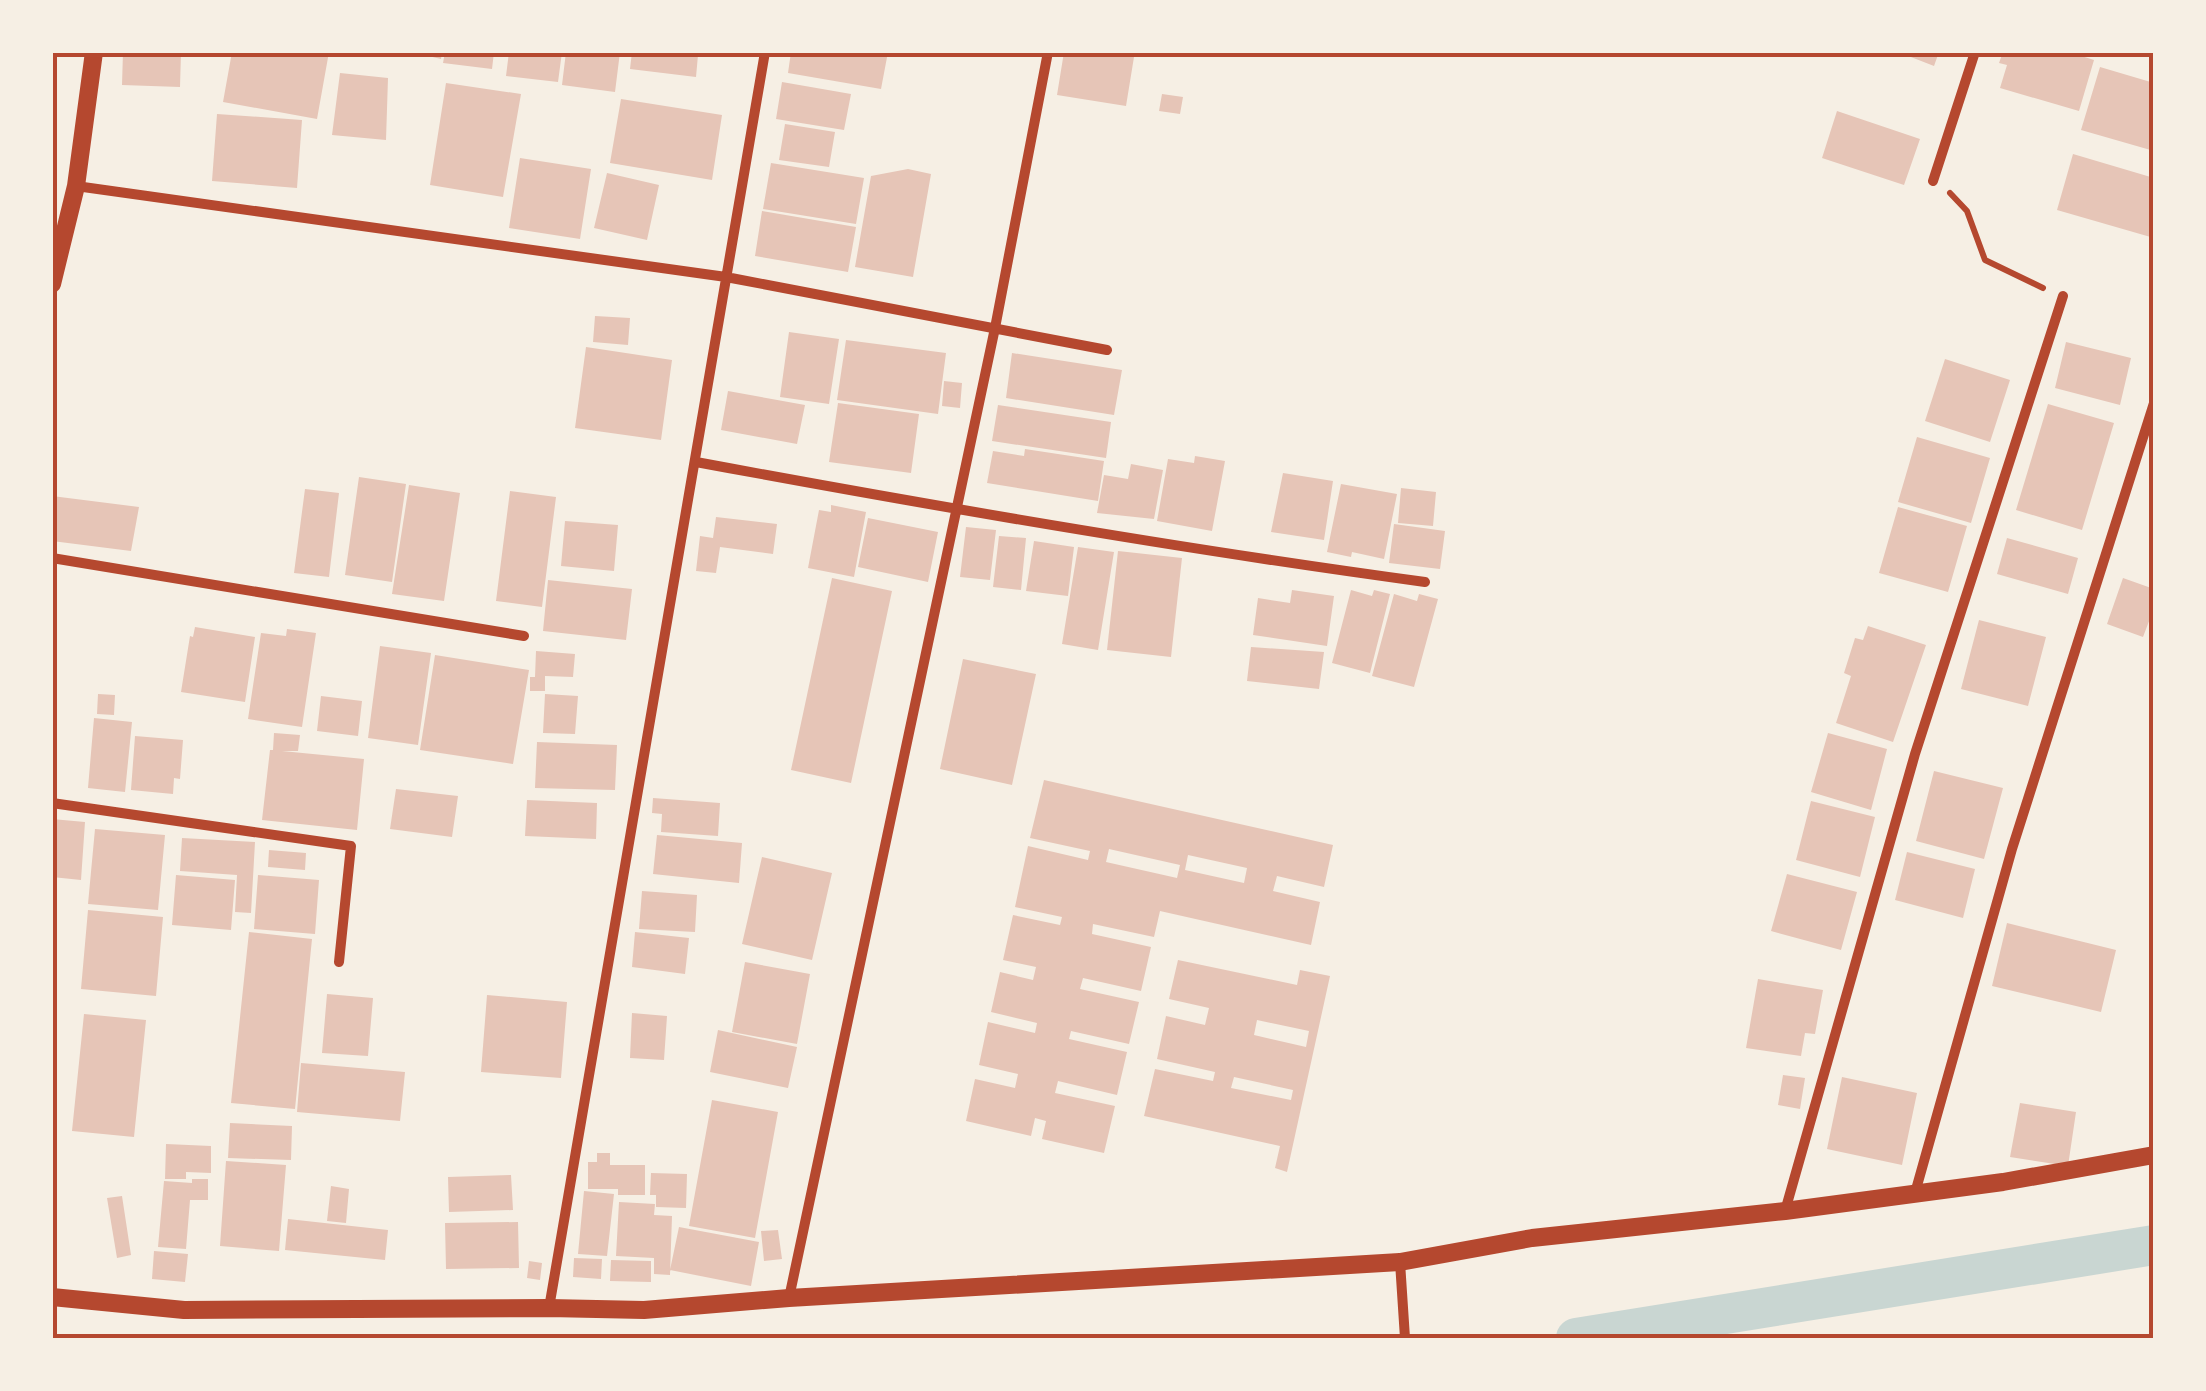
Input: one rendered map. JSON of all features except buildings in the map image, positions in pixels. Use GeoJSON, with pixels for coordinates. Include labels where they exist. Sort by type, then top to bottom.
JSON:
{"type":"FeatureCollection","features":[{"type":"Feature","properties":{"kind":"street"},"geometry":{"type":"LineString","coordinates":[[52,284],[55,258],[76,186],[94,52]]}},
{"type":"Feature","properties":{"kind":"street"},"geometry":{"type":"LineString","coordinates":[[550,1308],[765,52]]}},
{"type":"Feature","properties":{"kind":"street"},"geometry":{"type":"LineString","coordinates":[[790,1298],[994,328],[1048,52]]}},
{"type":"Feature","properties":{"kind":"street"},"geometry":{"type":"LineString","coordinates":[[1932,181],[1974,52]]}},
{"type":"Feature","properties":{"kind":"street"},"geometry":{"type":"LineString","coordinates":[[76,186],[726,278],[1108,350]]}},
{"type":"Feature","properties":{"kind":"street"},"geometry":{"type":"LineString","coordinates":[[1784,1211],[1915,754],[2063,296]]}},
{"type":"Feature","properties":{"kind":"street"},"geometry":{"type":"LineString","coordinates":[[1915,1192],[2012,849],[2154,403]]}},
{"type":"Feature","properties":{"kind":"street"},"geometry":{"type":"LineString","coordinates":[[696,462],[1232,556],[1426,582]]}},
{"type":"Feature","properties":{"kind":"street"},"geometry":{"type":"LineString","coordinates":[[52,558],[524,636]]}},
{"type":"Feature","properties":{"kind":"street"},"geometry":{"type":"LineString","coordinates":[[52,803],[350,846],[339,962]]}},
{"type":"Feature","properties":{"kind":"street"},"geometry":{"type":"LineString","coordinates":[[52,1297],[184,1310],[644,1310],[1400,1262],[1532,1238],[1784,1211],[2002,1182],[2154,1154]]}},
{"type":"Feature","properties":{"kind":"street"},"geometry":{"type":"LineString","coordinates":[[1400,1262],[1406,1338]]}},
{"type":"Feature","properties":{"kind":"path"},"geometry":{"type":"LineString","coordinates":[[1932,181],[1967,211],[1985,260],[2063,296]]}},
{"type":"Feature","properties":{"kind":"waterway"},"geometry":{"type":"LineString","coordinates":[[1576,1338],[2154,1245]]}}]}
